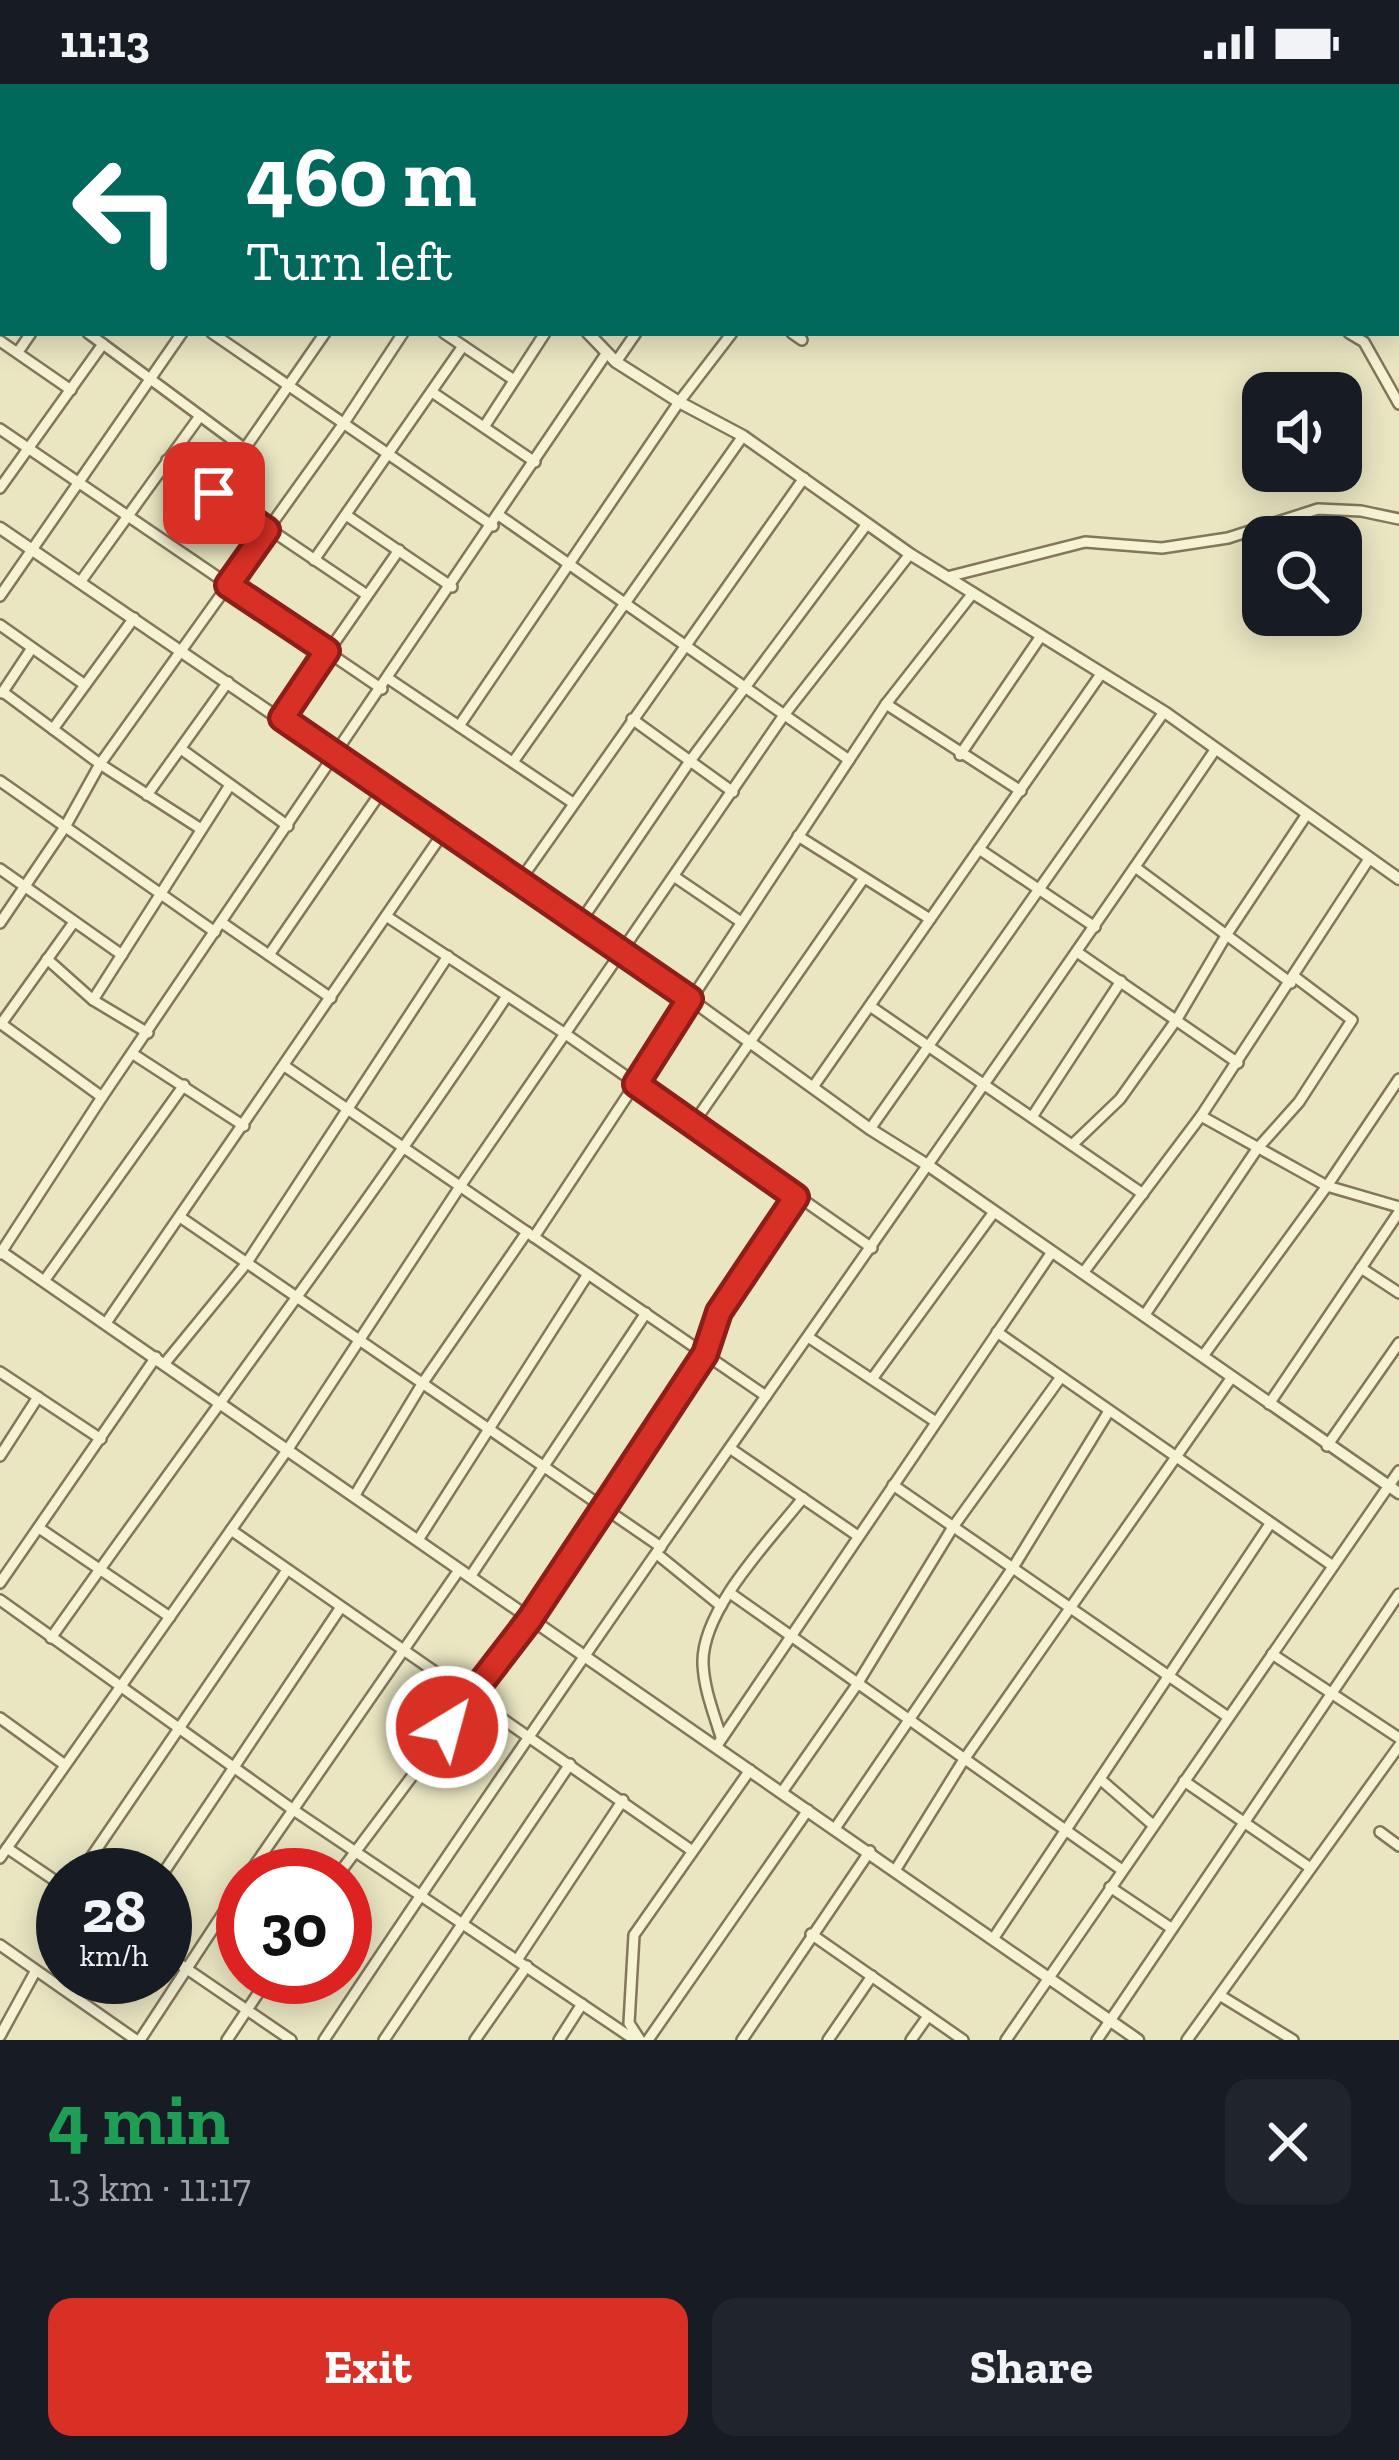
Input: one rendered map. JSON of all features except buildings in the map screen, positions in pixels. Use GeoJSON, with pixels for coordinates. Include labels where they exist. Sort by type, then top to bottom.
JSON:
{"type":"FeatureCollection","features":[{"type":"Feature","properties":{"kind":"street"},"geometry":{"type":"LineString","coordinates":[[18,352],[29,336]]}},
{"type":"Feature","properties":{"kind":"street"},"geometry":{"type":"LineString","coordinates":[[92,336],[245,449]]}},
{"type":"Feature","properties":{"kind":"street"},"geometry":{"type":"LineString","coordinates":[[0,596],[180,336]]}},
{"type":"Feature","properties":{"kind":"street"},"geometry":{"type":"LineString","coordinates":[[216,336],[389,454],[570,563],[849,760]]}},
{"type":"Feature","properties":{"kind":"street"},"geometry":{"type":"LineString","coordinates":[[214,493],[323,336]]}},
{"type":"Feature","properties":{"kind":"street"},"geometry":{"type":"LineString","coordinates":[[0,923],[100,764],[401,336]]}},
{"type":"Feature","properties":{"kind":"street"},"geometry":{"type":"LineString","coordinates":[[448,336],[514,380]]}},
{"type":"Feature","properties":{"kind":"street"},"geometry":{"type":"LineString","coordinates":[[484,427],[542,336]]}},
{"type":"Feature","properties":{"kind":"street"},"geometry":{"type":"LineString","coordinates":[[591,336],[611,358],[742,436],[910,554],[1164,712],[1399,879]]}},
{"type":"Feature","properties":{"kind":"street"},"geometry":{"type":"LineString","coordinates":[[633,336],[611,358],[536,462],[1,1252],[586,1658],[718,1742],[750,1770],[1138,2040]]}},
{"type":"Feature","properties":{"kind":"street"},"geometry":{"type":"LineString","coordinates":[[459,726],[679,402],[730,336]]}},
{"type":"Feature","properties":{"kind":"street"},"geometry":{"type":"LineString","coordinates":[[1354,336],[1364,342],[1399,404]]}},
{"type":"Feature","properties":{"kind":"street"},"geometry":{"type":"LineString","coordinates":[[0,340],[71,390]]}},
{"type":"Feature","properties":{"kind":"street"},"geometry":{"type":"LineString","coordinates":[[0,488],[103,344]]}},
{"type":"Feature","properties":{"kind":"street"},"geometry":{"type":"LineString","coordinates":[[314,560],[463,346]]}},
{"type":"Feature","properties":{"kind":"street"},"geometry":{"type":"LineString","coordinates":[[432,392],[536,462]]}},
{"type":"Feature","properties":{"kind":"street"},"geometry":{"type":"LineString","coordinates":[[81,581],[200,416]]}},
{"type":"Feature","properties":{"kind":"street"},"geometry":{"type":"LineString","coordinates":[[0,430],[327,651],[459,726],[573,803]]}},
{"type":"Feature","properties":{"kind":"street"},"geometry":{"type":"LineString","coordinates":[[512,762],[742,436]]}},
{"type":"Feature","properties":{"kind":"street"},"geometry":{"type":"LineString","coordinates":[[167,460],[367,595]]}},
{"type":"Feature","properties":{"kind":"street"},"geometry":{"type":"LineString","coordinates":[[519,882],[804,478]]}},
{"type":"Feature","properties":{"kind":"street"},"geometry":{"type":"LineString","coordinates":[[947,577],[1084,542],[1162,548],[1228,538],[1318,509],[1399,519]]}},
{"type":"Feature","properties":{"kind":"street"},"geometry":{"type":"LineString","coordinates":[[346,515],[452,586]]}},
{"type":"Feature","properties":{"kind":"street"},"geometry":{"type":"LineString","coordinates":[[579,924],[690,761],[866,524]]}},
{"type":"Feature","properties":{"kind":"street"},"geometry":{"type":"LineString","coordinates":[[0,528],[690,999],[869,1129],[1394,1490]]}},
{"type":"Feature","properties":{"kind":"street"},"geometry":{"type":"LineString","coordinates":[[282,718],[399,550]]}},
{"type":"Feature","properties":{"kind":"street"},"geometry":{"type":"LineString","coordinates":[[36,1871],[4,1853],[287,1449],[461,1185],[784,715],[910,554]]}},
{"type":"Feature","properties":{"kind":"street"},"geometry":{"type":"LineString","coordinates":[[355,1496],[422,1384],[636,1084],[886,704],[973,593]]}},
{"type":"Feature","properties":{"kind":"street"},"geometry":{"type":"LineString","coordinates":[[53,729],[134,618]]}},
{"type":"Feature","properties":{"kind":"street"},"geometry":{"type":"LineString","coordinates":[[0,626],[85,685]]}},
{"type":"Feature","properties":{"kind":"street"},"geometry":{"type":"LineString","coordinates":[[960,754],[1041,636]]}},
{"type":"Feature","properties":{"kind":"street"},"geometry":{"type":"LineString","coordinates":[[32,648],[1,694],[201,829]]}},
{"type":"Feature","properties":{"kind":"street"},"geometry":{"type":"LineString","coordinates":[[813,1087],[1101,674]]}},
{"type":"Feature","properties":{"kind":"street"},"geometry":{"type":"LineString","coordinates":[[147,795],[228,682]]}},
{"type":"Feature","properties":{"kind":"street"},"geometry":{"type":"LineString","coordinates":[[886,704],[1022,791]]}},
{"type":"Feature","properties":{"kind":"street"},"geometry":{"type":"LineString","coordinates":[[869,1129],[1164,712]]}},
{"type":"Feature","properties":{"kind":"street"},"geometry":{"type":"LineString","coordinates":[[632,719],[733,792]]}},
{"type":"Feature","properties":{"kind":"street"},"geometry":{"type":"LineString","coordinates":[[181,749],[288,826]]}},
{"type":"Feature","properties":{"kind":"street"},"geometry":{"type":"LineString","coordinates":[[325,2040],[421,1894],[1215,750]]}},
{"type":"Feature","properties":{"kind":"street"},"geometry":{"type":"LineString","coordinates":[[0,781],[164,894],[332,998]]}},
{"type":"Feature","properties":{"kind":"street"},"geometry":{"type":"LineString","coordinates":[[93,1000],[230,785]]}},
{"type":"Feature","properties":{"kind":"street"},"geometry":{"type":"LineString","coordinates":[[268,955],[383,789]]}},
{"type":"Feature","properties":{"kind":"street"},"geometry":{"type":"LineString","coordinates":[[1072,1145],[1120,1100],[1307,814]]}},
{"type":"Feature","properties":{"kind":"street"},"geometry":{"type":"LineString","coordinates":[[106,1323],[445,830]]}},
{"type":"Feature","properties":{"kind":"street"},"geometry":{"type":"LineString","coordinates":[[799,836],[930,920]]}},
{"type":"Feature","properties":{"kind":"street"},"geometry":{"type":"LineString","coordinates":[[980,849],[1094,927]]}},
{"type":"Feature","properties":{"kind":"street"},"geometry":{"type":"LineString","coordinates":[[1083,1273],[1202,1116],[1370,859]]}},
{"type":"Feature","properties":{"kind":"street"},"geometry":{"type":"LineString","coordinates":[[1136,867],[1352,1020],[1299,1102],[1257,1149],[1144,1316]]}},
{"type":"Feature","properties":{"kind":"street"},"geometry":{"type":"LineString","coordinates":[[0,869],[122,955]]}},
{"type":"Feature","properties":{"kind":"street"},"geometry":{"type":"LineString","coordinates":[[675,877],[741,922]]}},
{"type":"Feature","properties":{"kind":"street"},"geometry":{"type":"LineString","coordinates":[[692,1124],[865,878]]}},
{"type":"Feature","properties":{"kind":"street"},"geometry":{"type":"LineString","coordinates":[[386,916],[567,1035],[872,1248]]}},
{"type":"Feature","properties":{"kind":"street"},"geometry":{"type":"LineString","coordinates":[[74,922],[1,1023],[102,1097]]}},
{"type":"Feature","properties":{"kind":"street"},"geometry":{"type":"LineString","coordinates":[[1077,952],[1238,1064]]}},
{"type":"Feature","properties":{"kind":"street"},"geometry":{"type":"LineString","coordinates":[[0,1583],[160,1360],[246,1264],[448,956]]}},
{"type":"Feature","properties":{"kind":"street"},"geometry":{"type":"LineString","coordinates":[[47,958],[93,1000],[148,1034]]}},
{"type":"Feature","properties":{"kind":"street"},"geometry":{"type":"LineString","coordinates":[[1033,1117],[1120,981]]}},
{"type":"Feature","properties":{"kind":"street"},"geometry":{"type":"LineString","coordinates":[[51,1638],[218,1401],[405,1149],[507,996]]}},
{"type":"Feature","properties":{"kind":"street"},"geometry":{"type":"LineString","coordinates":[[870,1006],[1143,1194]]}},
{"type":"Feature","properties":{"kind":"street"},"geometry":{"type":"LineString","coordinates":[[133,1054],[244,1126]]}},
{"type":"Feature","properties":{"kind":"street"},"geometry":{"type":"LineString","coordinates":[[286,1067],[766,1396]]}},
{"type":"Feature","properties":{"kind":"street"},"geometry":{"type":"LineString","coordinates":[[1203,1357],[1399,1079]]}},
{"type":"Feature","properties":{"kind":"street"},"geometry":{"type":"LineString","coordinates":[[44,1281],[184,1084]]}},
{"type":"Feature","properties":{"kind":"street"},"geometry":{"type":"LineString","coordinates":[[1202,1116],[1327,1186],[1399,1210],[1269,1404]]}},
{"type":"Feature","properties":{"kind":"street"},"geometry":{"type":"LineString","coordinates":[[357,1848],[530,1619],[705,1354],[719,1312],[796,1197]]}},
{"type":"Feature","properties":{"kind":"street"},"geometry":{"type":"LineString","coordinates":[[872,1379],[994,1212]]}},
{"type":"Feature","properties":{"kind":"street"},"geometry":{"type":"LineString","coordinates":[[180,1217],[603,1509],[721,1606]]}},
{"type":"Feature","properties":{"kind":"street"},"geometry":{"type":"LineString","coordinates":[[718,1742],[1052,1252]]}},
{"type":"Feature","properties":{"kind":"street"},"geometry":{"type":"LineString","coordinates":[[1361,1268],[1399,1293]]}},
{"type":"Feature","properties":{"kind":"street"},"geometry":{"type":"LineString","coordinates":[[418,1540],[589,1274]]}},
{"type":"Feature","properties":{"kind":"street"},"geometry":{"type":"LineString","coordinates":[[266,1848],[404,1652],[544,1468],[646,1313]]}},
{"type":"Feature","properties":{"kind":"street"},"geometry":{"type":"LineString","coordinates":[[997,1332],[1334,1566]]}},
{"type":"Feature","properties":{"kind":"street"},"geometry":{"type":"LineString","coordinates":[[808,1337],[936,1422]]}},
{"type":"Feature","properties":{"kind":"street"},"geometry":{"type":"LineString","coordinates":[[1328,1446],[1399,1343]]}},
{"type":"Feature","properties":{"kind":"street"},"geometry":{"type":"LineString","coordinates":[[0,1372],[101,1439]]}},
{"type":"Feature","properties":{"kind":"street"},"geometry":{"type":"LineString","coordinates":[[782,1792],[856,1686],[953,1527],[1061,1377]]}},
{"type":"Feature","properties":{"kind":"street"},"geometry":{"type":"LineString","coordinates":[[896,1869],[964,1761],[1232,1377]]}},
{"type":"Feature","properties":{"kind":"street"},"geometry":{"type":"LineString","coordinates":[[0,1456],[38,1397]]}},
{"type":"Feature","properties":{"kind":"street"},"geometry":{"type":"LineString","coordinates":[[836,1827],[1014,1566],[1109,1411]]}},
{"type":"Feature","properties":{"kind":"street"},"geometry":{"type":"LineString","coordinates":[[731,1449],[858,1536]]}},
{"type":"Feature","properties":{"kind":"street"},"geometry":{"type":"LineString","coordinates":[[1006,2040],[1334,1566],[1394,1490],[1399,1471]]}},
{"type":"Feature","properties":{"kind":"street"},"geometry":{"type":"LineString","coordinates":[[893,1485],[1228,1717]]}},
{"type":"Feature","properties":{"kind":"street"},"geometry":{"type":"LineString","coordinates":[[718,1742],[703,1667],[706,1635],[730,1593],[802,1498]]}},
{"type":"Feature","properties":{"kind":"street"},"geometry":{"type":"LineString","coordinates":[[993,1940],[1270,1524]]}},
{"type":"Feature","properties":{"kind":"street"},"geometry":{"type":"LineString","coordinates":[[39,1528],[170,1617]]}},
{"type":"Feature","properties":{"kind":"street"},"geometry":{"type":"LineString","coordinates":[[231,1530],[691,1850]]}},
{"type":"Feature","properties":{"kind":"street"},"geometry":{"type":"LineString","coordinates":[[97,1848],[287,1570]]}},
{"type":"Feature","properties":{"kind":"street"},"geometry":{"type":"LineString","coordinates":[[730,1593],[1122,1870]]}},
{"type":"Feature","properties":{"kind":"street"},"geometry":{"type":"LineString","coordinates":[[1097,2040],[1399,1594]]}},
{"type":"Feature","properties":{"kind":"street"},"geometry":{"type":"LineString","coordinates":[[0,1600],[351,1848]]}},
{"type":"Feature","properties":{"kind":"street"},"geometry":{"type":"LineString","coordinates":[[180,1848],[341,1607]]}},
{"type":"Feature","properties":{"kind":"street"},"geometry":{"type":"LineString","coordinates":[[1187,2040],[1399,1742],[1272,1654]]}},
{"type":"Feature","properties":{"kind":"street"},"geometry":{"type":"LineString","coordinates":[[1,1722],[65,1765]]}},
{"type":"Feature","properties":{"kind":"street"},"geometry":{"type":"LineString","coordinates":[[384,2040],[570,1764]]}},
{"type":"Feature","properties":{"kind":"street"},"geometry":{"type":"LineString","coordinates":[[641,2040],[629,2023],[634,1935],[750,1770]]}},
{"type":"Feature","properties":{"kind":"street"},"geometry":{"type":"LineString","coordinates":[[1100,1779],[1153,1825]]}},
{"type":"Feature","properties":{"kind":"street"},"geometry":{"type":"LineString","coordinates":[[1184,1780],[1310,1868]]}},
{"type":"Feature","properties":{"kind":"street"},"geometry":{"type":"LineString","coordinates":[[475,2040],[623,1801]]}},
{"type":"Feature","properties":{"kind":"street"},"geometry":{"type":"LineString","coordinates":[[641,2040],[808,1810]]}},
{"type":"Feature","properties":{"kind":"street"},"geometry":{"type":"LineString","coordinates":[[1380,1832],[1399,1846]]}},
{"type":"Feature","properties":{"kind":"street"},"geometry":{"type":"LineString","coordinates":[[742,2040],[870,1851]]}},
{"type":"Feature","properties":{"kind":"street"},"geometry":{"type":"LineString","coordinates":[[372,1862],[641,2040]]}},
{"type":"Feature","properties":{"kind":"street"},"geometry":{"type":"LineString","coordinates":[[1110,1887],[1171,1928]]}},
{"type":"Feature","properties":{"kind":"street"},"geometry":{"type":"LineString","coordinates":[[192,1960],[216,1924]]}},
{"type":"Feature","properties":{"kind":"street"},"geometry":{"type":"LineString","coordinates":[[811,1934],[963,2040]]}},
{"type":"Feature","properties":{"kind":"street"},"geometry":{"type":"LineString","coordinates":[[0,1945],[138,2040],[162,2004]]}},
{"type":"Feature","properties":{"kind":"street"},"geometry":{"type":"LineString","coordinates":[[192,1971],[291,2040]]}},
{"type":"Feature","properties":{"kind":"street"},"geometry":{"type":"LineString","coordinates":[[0,2036],[35,1972]]}},
{"type":"Feature","properties":{"kind":"street"},"geometry":{"type":"LineString","coordinates":[[828,2040],[872,1976]]}},
{"type":"Feature","properties":{"kind":"street"},"geometry":{"type":"LineString","coordinates":[[1221,1996],[1293,2040]]}},
{"type":"Feature","properties":{"kind":"street"},"geometry":{"type":"LineString","coordinates":[[227,2040],[250,2004]]}},
{"type":"Feature","properties":{"kind":"street"},"geometry":{"type":"LineString","coordinates":[[559,2040],[582,2004]]}},
{"type":"Feature","properties":{"kind":"street"},"geometry":{"type":"LineString","coordinates":[[911,2040],[928,2016]]}},
{"type":"Feature","properties":{"kind":"route"},"geometry":{"type":"LineString","coordinates":[[214,493],[267,530],[228,585],[327,651],[282,718],[690,999],[636,1084],[796,1197],[719,1312],[705,1354],[603,1509],[530,1619],[447,1727]]}}]}
